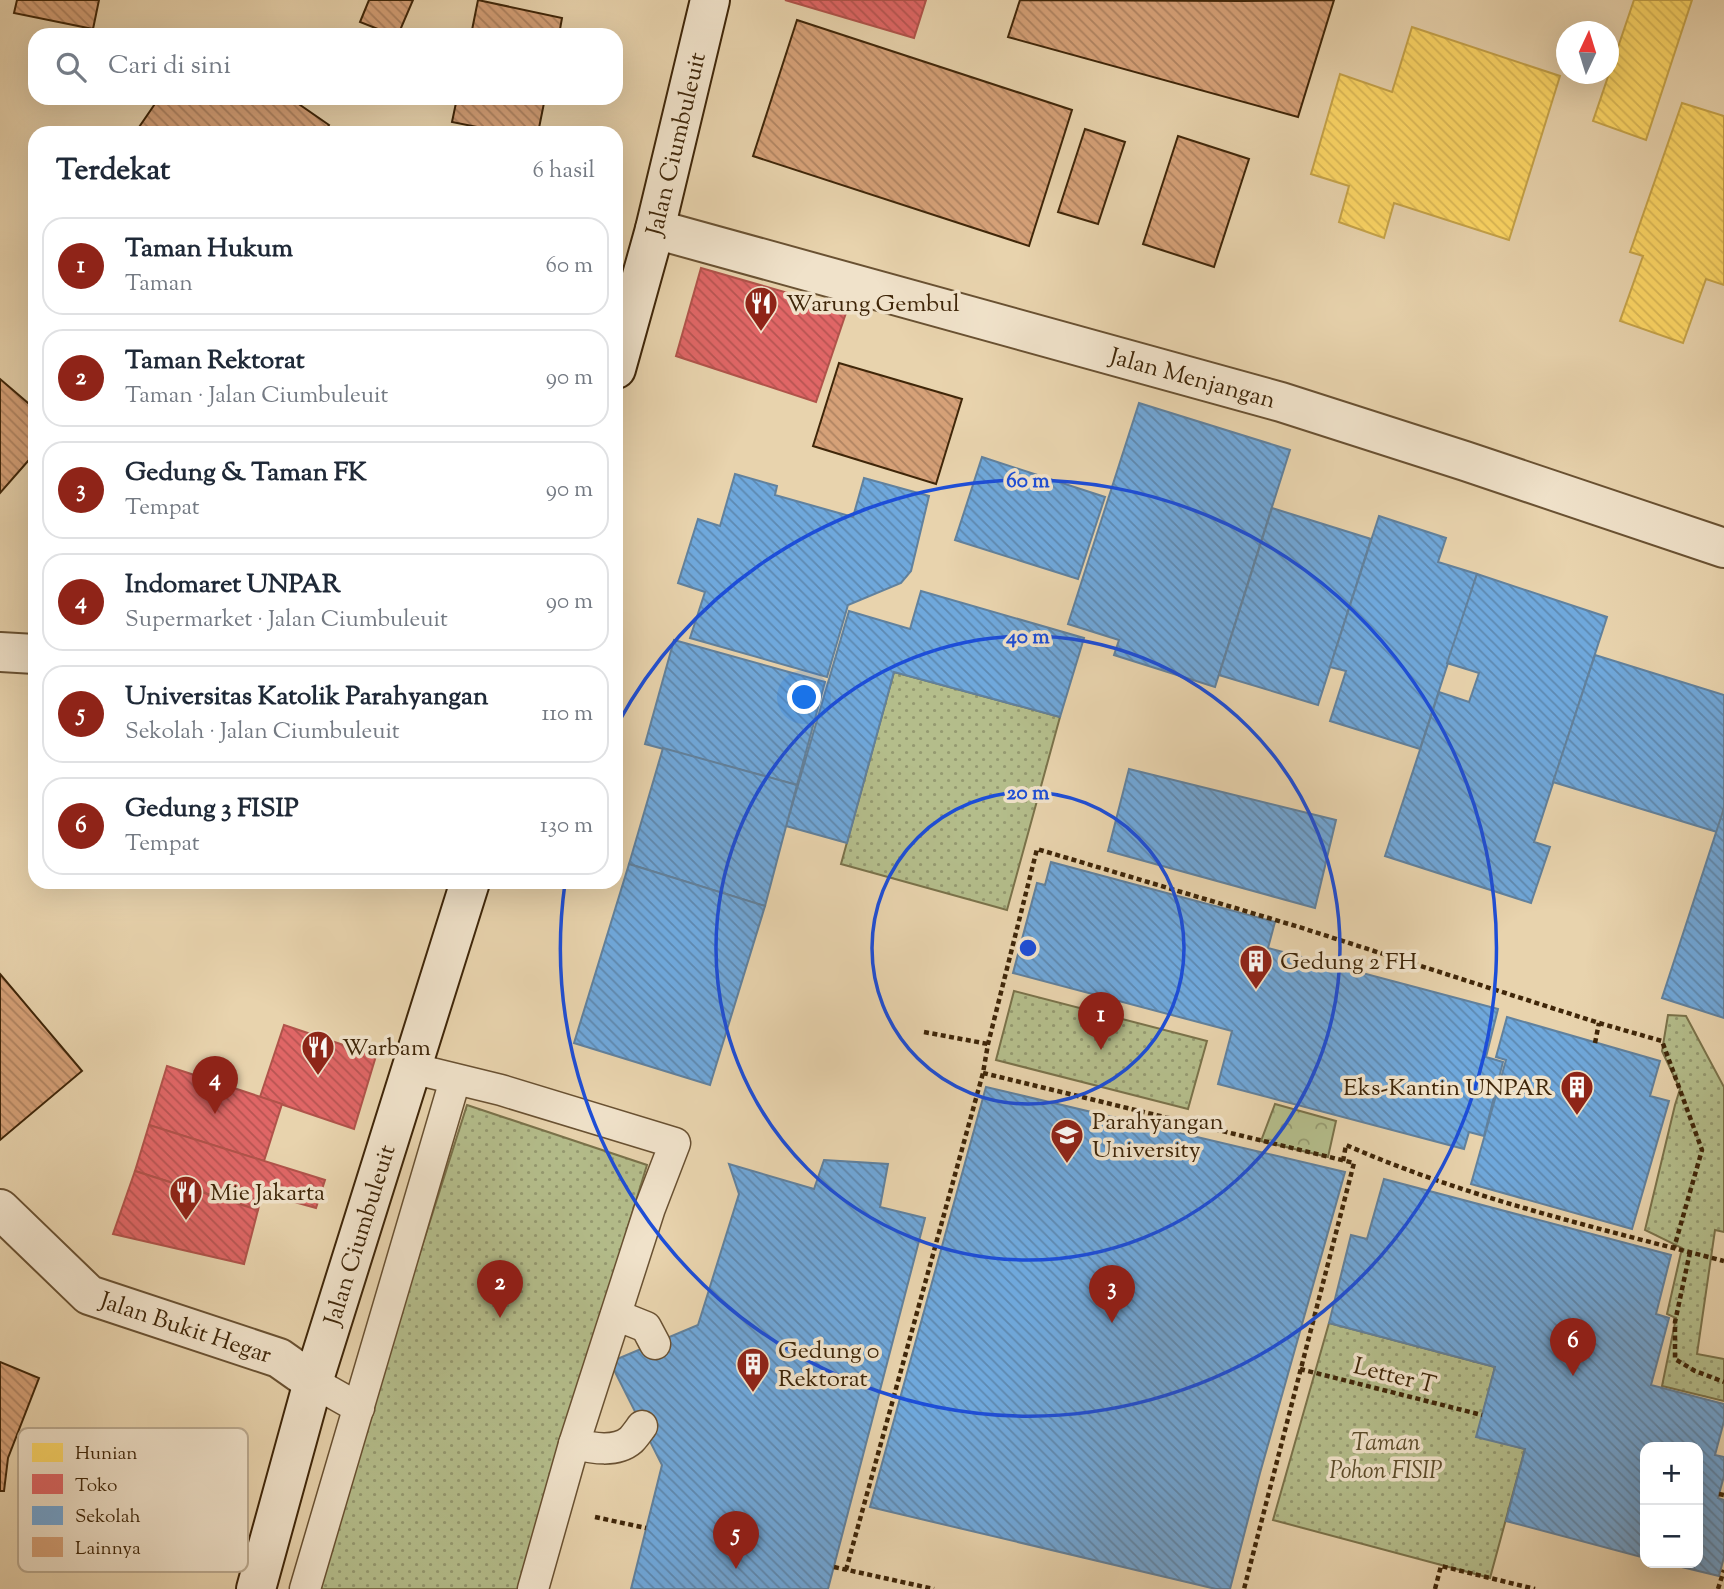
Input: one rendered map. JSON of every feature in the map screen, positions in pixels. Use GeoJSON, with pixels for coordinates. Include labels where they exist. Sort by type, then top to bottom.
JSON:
{"type":"FeatureCollection","features":[{"type":"Feature","properties":{"kind":"street","name":"Jalan Ciumbuleuit"},"geometry":{"type":"LineString","coordinates":[[623,344],[655,229],[710,0]]}},
{"type":"Feature","properties":{"kind":"street","name":"Jalan Menjangan"},"geometry":{"type":"LineString","coordinates":[[655,229],[1281,402],[1724,548]]}},
{"type":"Feature","properties":{"kind":"street"},"geometry":{"type":"LineString","coordinates":[[0,652],[28,654]]}},
{"type":"Feature","properties":{"kind":"street","name":"Jalan Ciumbuleuit"},"geometry":{"type":"LineString","coordinates":[[256,1589],[313,1382],[468,889]]}},
{"type":"Feature","properties":{"kind":"street","name":"Jalan Bukit Hegar"},"geometry":{"type":"LineString","coordinates":[[0,1209],[89,1295],[279,1358],[313,1382]]}},
{"type":"Feature","properties":{"kind":"lane"},"geometry":{"type":"LineString","coordinates":[[411,1068],[501,1090],[675,1143],[650,1208],[574,1444],[533,1589]]}},
{"type":"Feature","properties":{"kind":"lane"},"geometry":{"type":"LineString","coordinates":[[305,1589],[455,1080]]}},
{"type":"Feature","properties":{"kind":"lane"},"geometry":{"type":"LineString","coordinates":[[616,1315],[646,1327],[655,1345]]}},
{"type":"Feature","properties":{"kind":"lane"},"geometry":{"type":"LineString","coordinates":[[313,1382],[359,1408]]}},
{"type":"Feature","properties":{"kind":"lane"},"geometry":{"type":"LineString","coordinates":[[574,1444],[597,1450],[614,1447],[630,1441],[642,1426]]}},
{"type":"Feature","properties":{"kind":"path"},"geometry":{"type":"LineString","coordinates":[[845,1570],[983,1073],[1037,849],[1299,927],[1662,1041],[1702,1150],[1674,1248]]}},
{"type":"Feature","properties":{"kind":"path"},"geometry":{"type":"LineString","coordinates":[[1595,1043],[1599,1023]]}},
{"type":"Feature","properties":{"kind":"path"},"geometry":{"type":"LineString","coordinates":[[924,1032],[988,1044]]}},
{"type":"Feature","properties":{"kind":"path"},"geometry":{"type":"LineString","coordinates":[[983,1073],[1354,1163],[1244,1589]]}},
{"type":"Feature","properties":{"kind":"path"},"geometry":{"type":"LineString","coordinates":[[1343,1161],[1346,1146],[1456,1186],[1551,1215],[1724,1261]]}},
{"type":"Feature","properties":{"kind":"path"},"geometry":{"type":"LineString","coordinates":[[1551,1215],[1552,1208]]}},
{"type":"Feature","properties":{"kind":"path"},"geometry":{"type":"LineString","coordinates":[[1690,1252],[1675,1322],[1675,1359],[1695,1371],[1724,1382]]}},
{"type":"Feature","properties":{"kind":"path","name":"Letter T"},"geometry":{"type":"LineString","coordinates":[[1300,1369],[1482,1415]]}},
{"type":"Feature","properties":{"kind":"path"},"geometry":{"type":"LineString","coordinates":[[557,1509],[646,1528]]}},
{"type":"Feature","properties":{"kind":"path"},"geometry":{"type":"LineString","coordinates":[[1436,1589],[1441,1566],[1535,1589]]}},
{"type":"Feature","properties":{"kind":"path"},"geometry":{"type":"LineString","coordinates":[[834,1567],[934,1589]]}},
{"type":"Feature","properties":{"kind":"path"},"geometry":{"type":"LineString","coordinates":[[1718,1589],[1724,1570]]}},
{"type":"Feature","properties":{"kind":"green space"},"geometry":{"type":"Polygon","coordinates":[[[894,672],[1060,717],[1007,910],[841,864],[894,672]]]}},
{"type":"Feature","properties":{"kind":"green space"},"geometry":{"type":"Polygon","coordinates":[[[1014,991],[1207,1041],[1188,1109],[996,1060],[1014,991]]]}},
{"type":"Feature","properties":{"kind":"green space"},"geometry":{"type":"Polygon","coordinates":[[[1668,1015],[1686,1016],[1724,1087],[1724,1232],[1715,1230],[1697,1354],[1724,1359],[1724,1401],[1662,1386],[1676,1318],[1667,1314],[1682,1248],[1645,1230],[1680,1089],[1662,1051],[1668,1015]]]}},
{"type":"Feature","properties":{"kind":"green space"},"geometry":{"type":"Polygon","coordinates":[[[1275,1104],[1336,1121],[1328,1157],[1261,1141],[1275,1104]]]}},
{"type":"Feature","properties":{"kind":"green space"},"geometry":{"type":"Polygon","coordinates":[[[467,1105],[647,1165],[519,1589],[313,1589],[467,1105]]]}},
{"type":"Feature","properties":{"kind":"green space","name":"Taman Pohon FISIP"},"geometry":{"type":"Polygon","coordinates":[[[1329,1323],[1495,1367],[1477,1436],[1525,1449],[1490,1578],[1273,1520],[1329,1323]]]}},
{"type":"Feature","properties":{"kind":"building: Hunian"},"geometry":{"type":"Polygon","coordinates":[[[1634,0],[1692,0],[1646,140],[1593,121],[1606,84],[1619,84],[1619,44],[1634,0]]]}},
{"type":"Feature","properties":{"kind":"building: Hunian"},"geometry":{"type":"Polygon","coordinates":[[[1412,27],[1556,75],[1558,84],[1509,240],[1394,203],[1384,238],[1339,222],[1349,186],[1311,174],[1340,74],[1392,92],[1412,27]]]}},
{"type":"Feature","properties":{"kind":"building: Hunian"},"geometry":{"type":"Polygon","coordinates":[[[1682,103],[1724,116],[1724,285],[1706,279],[1683,343],[1620,321],[1643,256],[1630,252],[1682,103]]]}},
{"type":"Feature","properties":{"kind":"building: Toko"},"geometry":{"type":"Polygon","coordinates":[[[785,0],[926,0],[914,38],[785,0]]]}},
{"type":"Feature","properties":{"kind":"building: Toko","name":"Warung Gembul"},"geometry":{"type":"Polygon","coordinates":[[[701,268],[847,310],[816,402],[676,356],[701,268]]]}},
{"type":"Feature","properties":{"kind":"building: Toko","name":"Warbam"},"geometry":{"type":"Polygon","coordinates":[[[284,1025],[376,1056],[354,1129],[260,1097],[284,1025]]]}},
{"type":"Feature","properties":{"kind":"building: Toko"},"geometry":{"type":"Polygon","coordinates":[[[167,1066],[282,1104],[264,1161],[149,1125],[167,1066]]]}},
{"type":"Feature","properties":{"kind":"building: Toko"},"geometry":{"type":"Polygon","coordinates":[[[149,1125],[325,1180],[316,1208],[262,1193],[258,1210],[135,1171],[149,1125]]]}},
{"type":"Feature","properties":{"kind":"building: Toko","name":"Mie Jakarta"},"geometry":{"type":"Polygon","coordinates":[[[135,1171],[258,1210],[244,1264],[113,1234],[135,1171]]]}},
{"type":"Feature","properties":{"kind":"building: Sekolah"},"geometry":{"type":"Polygon","coordinates":[[[1139,403],[1290,450],[1215,687],[1114,655],[1119,640],[1068,624],[1139,403]]]}},
{"type":"Feature","properties":{"kind":"building: Sekolah"},"geometry":{"type":"Polygon","coordinates":[[[982,457],[1105,497],[1078,579],[955,540],[982,457]]]}},
{"type":"Feature","properties":{"kind":"building: Sekolah"},"geometry":{"type":"Polygon","coordinates":[[[735,474],[777,486],[775,495],[853,517],[864,478],[929,496],[911,571],[901,583],[848,605],[827,677],[690,638],[705,592],[678,583],[698,519],[720,526],[735,474]]]}},
{"type":"Feature","properties":{"kind":"building: Sekolah"},"geometry":{"type":"Polygon","coordinates":[[[1272,508],[1371,539],[1318,705],[1219,675],[1272,508]]]}},
{"type":"Feature","properties":{"kind":"building: Sekolah"},"geometry":{"type":"Polygon","coordinates":[[[1379,516],[1446,538],[1438,562],[1477,574],[1420,749],[1330,721],[1346,671],[1330,667],[1379,516]]]}},
{"type":"Feature","properties":{"kind":"building: Sekolah"},"geometry":{"type":"Polygon","coordinates":[[[1477,574],[1607,617],[1534,842],[1550,847],[1531,903],[1385,856],[1439,692],[1469,702],[1479,673],[1447,663],[1477,574]]]}},
{"type":"Feature","properties":{"kind":"building: Sekolah"},"geometry":{"type":"Polygon","coordinates":[[[921,591],[1084,638],[1060,717],[894,672],[847,843],[786,826],[849,611],[910,629],[921,591]]]}},
{"type":"Feature","properties":{"kind":"building: Sekolah"},"geometry":{"type":"Polygon","coordinates":[[[674,640],[825,682],[797,785],[645,744],[674,640]]]}},
{"type":"Feature","properties":{"kind":"building: Sekolah"},"geometry":{"type":"Polygon","coordinates":[[[1595,655],[1724,695],[1724,809],[1717,832],[1553,782],[1595,655]]]}},
{"type":"Feature","properties":{"kind":"building: Sekolah"},"geometry":{"type":"Polygon","coordinates":[[[663,748],[797,785],[765,906],[629,864],[663,748]]]}},
{"type":"Feature","properties":{"kind":"building: Sekolah"},"geometry":{"type":"Polygon","coordinates":[[[1129,769],[1336,820],[1315,908],[1108,851],[1129,769]]]}},
{"type":"Feature","properties":{"kind":"building: Sekolah"},"geometry":{"type":"Polygon","coordinates":[[[1724,808],[1724,1018],[1662,998],[1724,808]]]}},
{"type":"Feature","properties":{"kind":"building: Sekolah","name":"Gedung 2 FH"},"geometry":{"type":"Polygon","coordinates":[[[1051,862],[1275,922],[1268,948],[1498,1009],[1486,1057],[1503,1062],[1484,1136],[1469,1132],[1464,1149],[1218,1084],[1232,1031],[1013,973],[1037,883],[1045,885],[1051,862]]]}},
{"type":"Feature","properties":{"kind":"building: Sekolah"},"geometry":{"type":"Polygon","coordinates":[[[629,864],[765,906],[710,1085],[574,1043],[629,864]]]}},
{"type":"Feature","properties":{"kind":"building: Sekolah","name":"Eks-Kantin UNPAR"},"geometry":{"type":"Polygon","coordinates":[[[1507,1017],[1660,1061],[1650,1096],[1669,1101],[1632,1229],[1471,1184],[1506,1060],[1496,1057],[1507,1017]]]}},
{"type":"Feature","properties":{"kind":"building: Sekolah"},"geometry":{"type":"Polygon","coordinates":[[[986,1087],[1345,1172],[1230,1589],[1216,1589],[870,1507],[986,1087]]]}},
{"type":"Feature","properties":{"kind":"building: Sekolah","name":"Gedung 0 Rektorat"},"geometry":{"type":"Polygon","coordinates":[[[824,1160],[888,1164],[880,1207],[925,1218],[828,1589],[631,1589],[662,1465],[610,1362],[698,1325],[739,1194],[729,1164],[814,1189],[824,1160]]]}},
{"type":"Feature","properties":{"kind":"building: Sekolah"},"geometry":{"type":"Polygon","coordinates":[[[1384,1179],[1671,1255],[1656,1314],[1669,1318],[1651,1385],[1724,1404],[1724,1421],[1715,1455],[1724,1457],[1724,1476],[1718,1498],[1724,1500],[1724,1557],[1719,1576],[1686,1568],[1703,1568],[1703,1442],[1640,1442],[1640,1557],[1506,1521],[1525,1449],[1476,1437],[1495,1367],[1329,1323],[1351,1235],[1367,1239],[1384,1179]]]}},
{"type":"Feature","properties":{"kind":"building: Lainnya"},"geometry":{"type":"Polygon","coordinates":[[[17,0],[99,0],[93,28],[14,13],[17,0]]]}},
{"type":"Feature","properties":{"kind":"building: Lainnya"},"geometry":{"type":"Polygon","coordinates":[[[369,0],[413,0],[401,28],[375,28],[360,22],[369,0]]]}},
{"type":"Feature","properties":{"kind":"building: Lainnya"},"geometry":{"type":"Polygon","coordinates":[[[478,0],[562,18],[560,28],[472,28],[478,0]]]}},
{"type":"Feature","properties":{"kind":"building: Lainnya"},"geometry":{"type":"Polygon","coordinates":[[[1020,0],[1334,0],[1298,117],[1008,37],[1020,0]]]}},
{"type":"Feature","properties":{"kind":"building: Lainnya"},"geometry":{"type":"Polygon","coordinates":[[[797,20],[1072,110],[1029,246],[753,156],[797,20]]]}},
{"type":"Feature","properties":{"kind":"building: Lainnya"},"geometry":{"type":"Polygon","coordinates":[[[154,105],[300,105],[329,125],[328,126],[140,126],[154,105]]]}},
{"type":"Feature","properties":{"kind":"building: Lainnya"},"geometry":{"type":"Polygon","coordinates":[[[456,105],[544,105],[539,126],[472,126],[452,122],[456,105]]]}},
{"type":"Feature","properties":{"kind":"building: Lainnya"},"geometry":{"type":"Polygon","coordinates":[[[1085,129],[1125,142],[1098,224],[1058,212],[1085,129]]]}},
{"type":"Feature","properties":{"kind":"building: Lainnya"},"geometry":{"type":"Polygon","coordinates":[[[1178,136],[1249,159],[1214,267],[1143,244],[1178,136]]]}},
{"type":"Feature","properties":{"kind":"building: Lainnya"},"geometry":{"type":"Polygon","coordinates":[[[839,363],[962,399],[936,484],[813,446],[839,363]]]}},
{"type":"Feature","properties":{"kind":"building: Lainnya"},"geometry":{"type":"Polygon","coordinates":[[[0,379],[28,403],[28,461],[0,493],[0,379]]]}},
{"type":"Feature","properties":{"kind":"building: Lainnya"},"geometry":{"type":"Polygon","coordinates":[[[0,974],[82,1071],[0,1140],[0,974]]]}},
{"type":"Feature","properties":{"kind":"building: Lainnya"},"geometry":{"type":"Polygon","coordinates":[[[0,1362],[39,1378],[8,1458],[4,1491],[0,1491],[0,1362]]]}},
{"type":"Feature","properties":{"kind":"place","name":"Warung Gembul"},"geometry":{"type":"Point","coordinates":[761,333]}},
{"type":"Feature","properties":{"kind":"place","name":"Gedung 2 FH"},"geometry":{"type":"Point","coordinates":[1256,991]}},
{"type":"Feature","properties":{"kind":"place","name":"Taman Hukum"},"geometry":{"type":"Point","coordinates":[1101,1050]}},
{"type":"Feature","properties":{"kind":"place","name":"Warbam"},"geometry":{"type":"Point","coordinates":[318,1077]}},
{"type":"Feature","properties":{"kind":"place","name":"Indomaret UNPAR"},"geometry":{"type":"Point","coordinates":[215,1114]}},
{"type":"Feature","properties":{"kind":"place","name":"Eks-Kantin UNPAR"},"geometry":{"type":"Point","coordinates":[1577,1117]}},
{"type":"Feature","properties":{"kind":"place","name":"Parahyangan University"},"geometry":{"type":"Point","coordinates":[1067,1165]}},
{"type":"Feature","properties":{"kind":"place","name":"Mie Jakarta"},"geometry":{"type":"Point","coordinates":[186,1222]}},
{"type":"Feature","properties":{"kind":"place","name":"Taman Rektorat"},"geometry":{"type":"Point","coordinates":[500,1318]}},
{"type":"Feature","properties":{"kind":"place","name":"Gedung & Taman FK"},"geometry":{"type":"Point","coordinates":[1112,1323]}},
{"type":"Feature","properties":{"kind":"place","name":"Gedung 3 FISIP"},"geometry":{"type":"Point","coordinates":[1573,1376]}},
{"type":"Feature","properties":{"kind":"place","name":"Gedung 0 Rektorat"},"geometry":{"type":"Point","coordinates":[753,1394]}},
{"type":"Feature","properties":{"kind":"place","name":"Universitas Katolik Parahyangan"},"geometry":{"type":"Point","coordinates":[736,1569]}}]}
